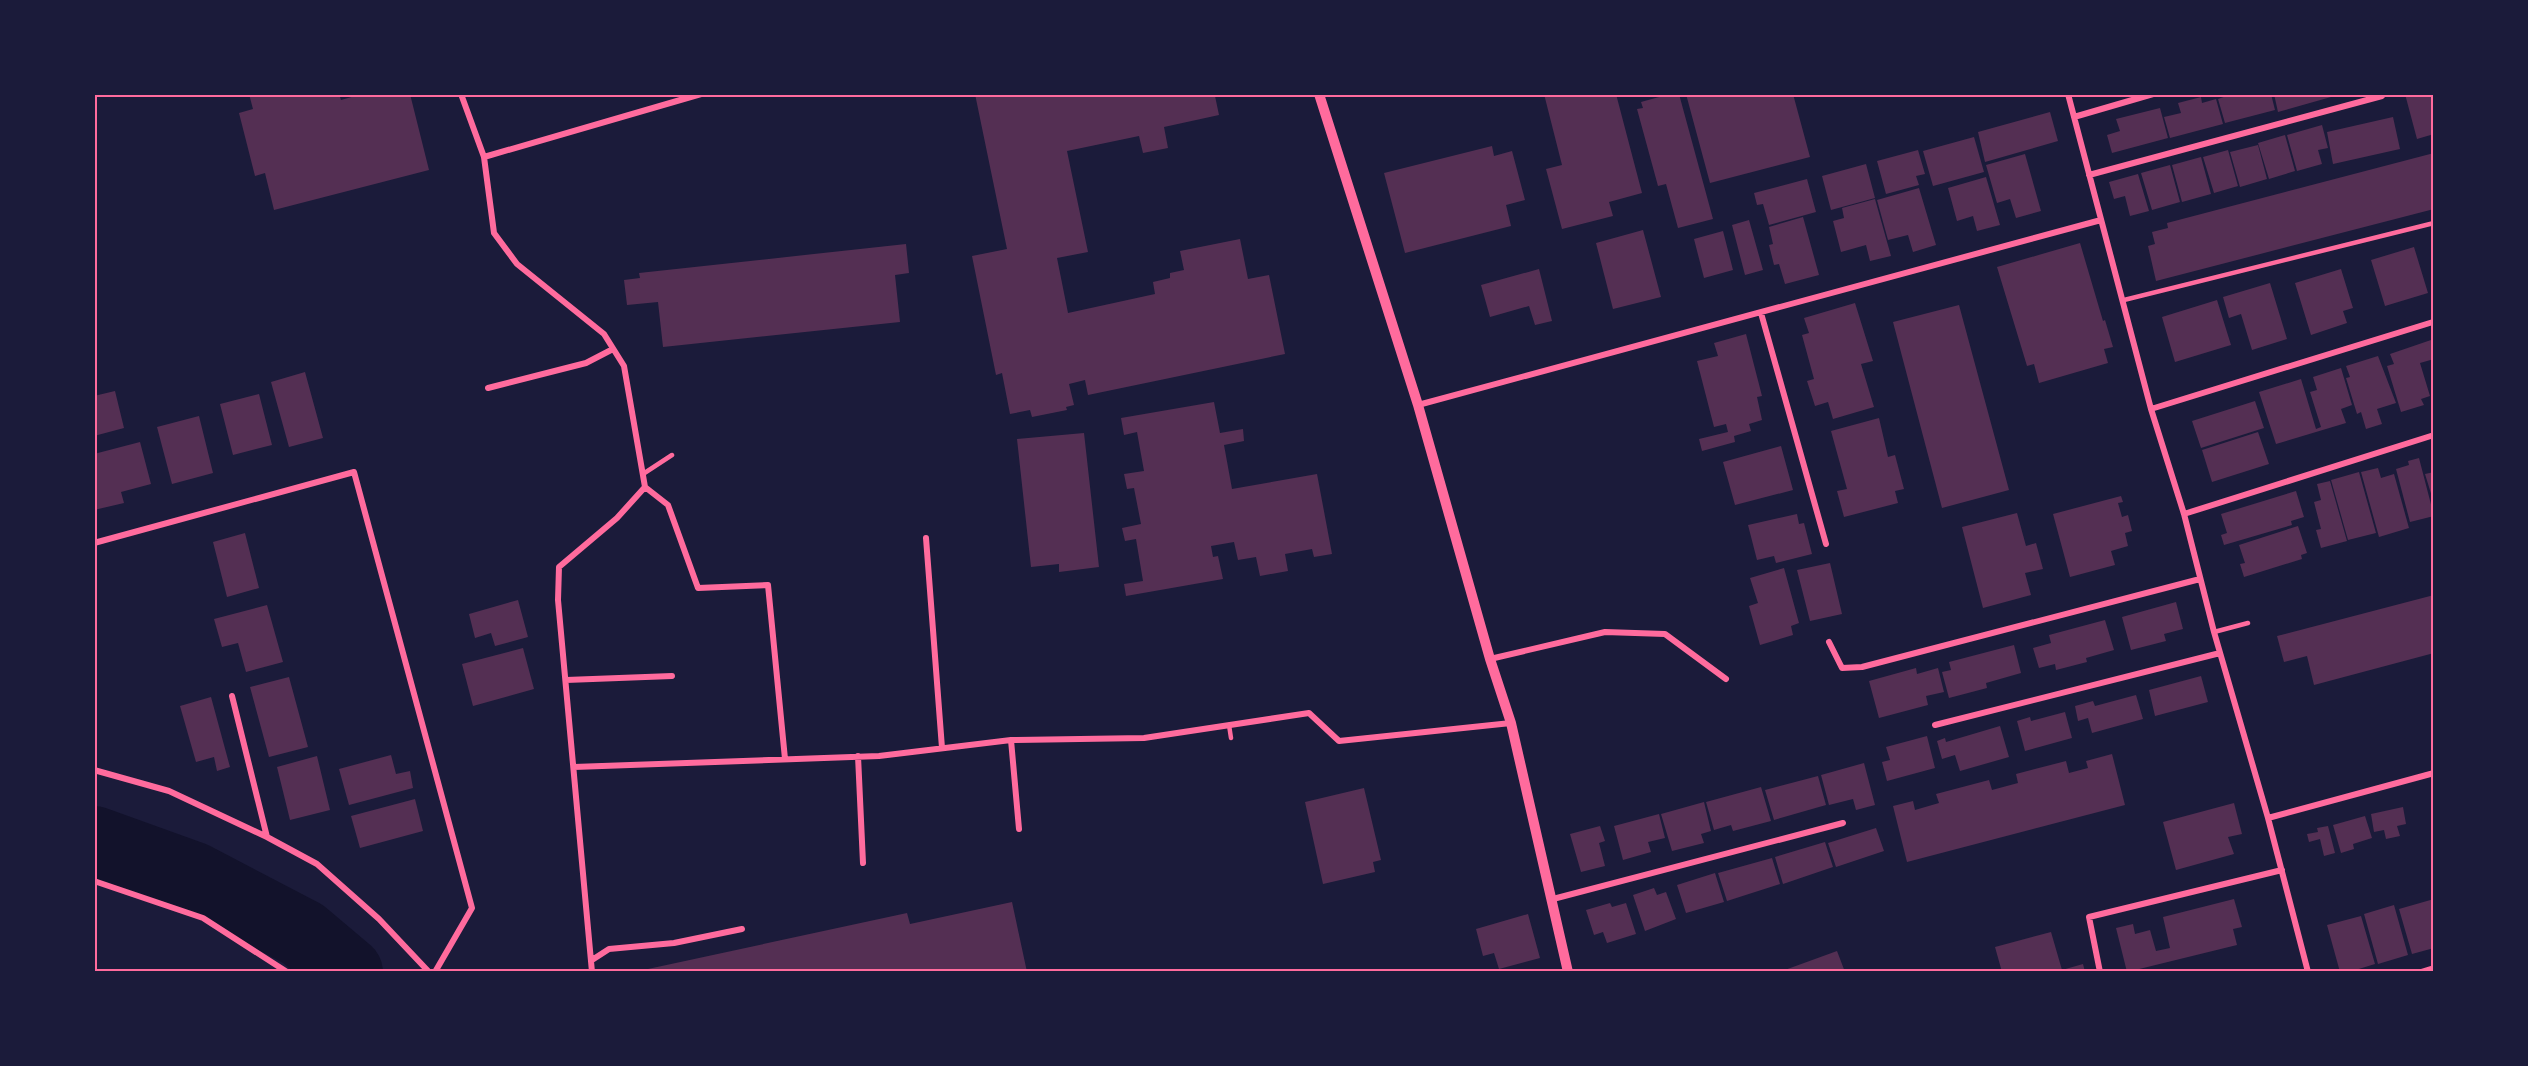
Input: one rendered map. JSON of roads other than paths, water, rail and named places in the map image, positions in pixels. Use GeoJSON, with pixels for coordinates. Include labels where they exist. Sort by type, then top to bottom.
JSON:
{"type":"FeatureCollection","features":[{"type":"Feature","properties":{"kind":"street"},"geometry":{"type":"LineString","coordinates":[[461,94],[484,157],[494,233],[517,264],[604,334],[624,366],[645,487],[668,505],[698,588],[768,585],[785,759]]}},
{"type":"Feature","properties":{"kind":"street"},"geometry":{"type":"LineString","coordinates":[[484,157],[700,94]]}},
{"type":"Feature","properties":{"kind":"street"},"geometry":{"type":"LineString","coordinates":[[1319,94],[1418,405],[1490,659],[1511,723],[1568,972]]}},
{"type":"Feature","properties":{"kind":"street"},"geometry":{"type":"LineString","coordinates":[[2068,94],[2151,409],[2184,514],[2214,632],[2268,818],[2308,972]]}},
{"type":"Feature","properties":{"kind":"street"},"geometry":{"type":"LineString","coordinates":[[2074,117],[2153,94]]}},
{"type":"Feature","properties":{"kind":"street"},"geometry":{"type":"LineString","coordinates":[[2089,175],[2382,96]]}},
{"type":"Feature","properties":{"kind":"street"},"geometry":{"type":"LineString","coordinates":[[1418,405],[2101,220]]}},
{"type":"Feature","properties":{"kind":"street"},"geometry":{"type":"LineString","coordinates":[[1761,313],[1826,544]]}},
{"type":"Feature","properties":{"kind":"street"},"geometry":{"type":"LineString","coordinates":[[2151,409],[2433,322]]}},
{"type":"Feature","properties":{"kind":"street"},"geometry":{"type":"LineString","coordinates":[[488,388],[586,363],[613,349]]}},
{"type":"Feature","properties":{"kind":"street"},"geometry":{"type":"LineString","coordinates":[[2184,514],[2433,435]]}},
{"type":"Feature","properties":{"kind":"street"},"geometry":{"type":"LineString","coordinates":[[94,543],[354,472],[472,908],[435,972]]}},
{"type":"Feature","properties":{"kind":"street"},"geometry":{"type":"LineString","coordinates":[[592,972],[558,600],[559,567],[617,518],[645,487]]}},
{"type":"Feature","properties":{"kind":"street"},"geometry":{"type":"LineString","coordinates":[[926,538],[942,748]]}},
{"type":"Feature","properties":{"kind":"street"},"geometry":{"type":"LineString","coordinates":[[1829,642],[1842,668],[1862,667],[2200,579]]}},
{"type":"Feature","properties":{"kind":"street"},"geometry":{"type":"LineString","coordinates":[[1490,659],[1605,632],[1665,634],[1726,679]]}},
{"type":"Feature","properties":{"kind":"street"},"geometry":{"type":"LineString","coordinates":[[1935,725],[2220,653]]}},
{"type":"Feature","properties":{"kind":"street"},"geometry":{"type":"LineString","coordinates":[[566,680],[672,676]]}},
{"type":"Feature","properties":{"kind":"street"},"geometry":{"type":"LineString","coordinates":[[232,696],[267,837]]}},
{"type":"Feature","properties":{"kind":"street"},"geometry":{"type":"LineString","coordinates":[[574,767],[858,756],[1011,740],[1144,738],[1309,713],[1339,741],[1511,723]]}},
{"type":"Feature","properties":{"kind":"street"},"geometry":{"type":"LineString","coordinates":[[1011,740],[1019,829]]}},
{"type":"Feature","properties":{"kind":"street"},"geometry":{"type":"LineString","coordinates":[[858,756],[863,863]]}},
{"type":"Feature","properties":{"kind":"street"},"geometry":{"type":"LineString","coordinates":[[94,770],[170,791],[267,837],[317,864],[379,919],[429,972]]}},
{"type":"Feature","properties":{"kind":"street"},"geometry":{"type":"LineString","coordinates":[[2268,818],[2433,772]]}},
{"type":"Feature","properties":{"kind":"street"},"geometry":{"type":"LineString","coordinates":[[1553,899],[1844,823]]}},
{"type":"Feature","properties":{"kind":"street"},"geometry":{"type":"LineString","coordinates":[[2100,972],[2089,917],[2282,870]]}},
{"type":"Feature","properties":{"kind":"street"},"geometry":{"type":"LineString","coordinates":[[94,881],[203,918],[287,972]]}},
{"type":"Feature","properties":{"kind":"street"},"geometry":{"type":"LineString","coordinates":[[592,960],[609,949],[674,943],[742,929]]}},
{"type":"Feature","properties":{"kind":"street"},"geometry":{"type":"LineString","coordinates":[[2421,972],[2433,968]]}},
{"type":"Feature","properties":{"kind":"lane"},"geometry":{"type":"LineString","coordinates":[[2124,300],[2433,223]]}},
{"type":"Feature","properties":{"kind":"lane"},"geometry":{"type":"LineString","coordinates":[[643,474],[672,456]]}},
{"type":"Feature","properties":{"kind":"lane"},"geometry":{"type":"LineString","coordinates":[[2214,632],[2248,623]]}},
{"type":"Feature","properties":{"kind":"lane"},"geometry":{"type":"LineString","coordinates":[[1229,725],[1231,738]]}},
{"type":"Feature","properties":{"kind":"waterway"},"geometry":{"type":"LineString","coordinates":[[94,841],[194,877],[303,934],[348,972]]}}]}
